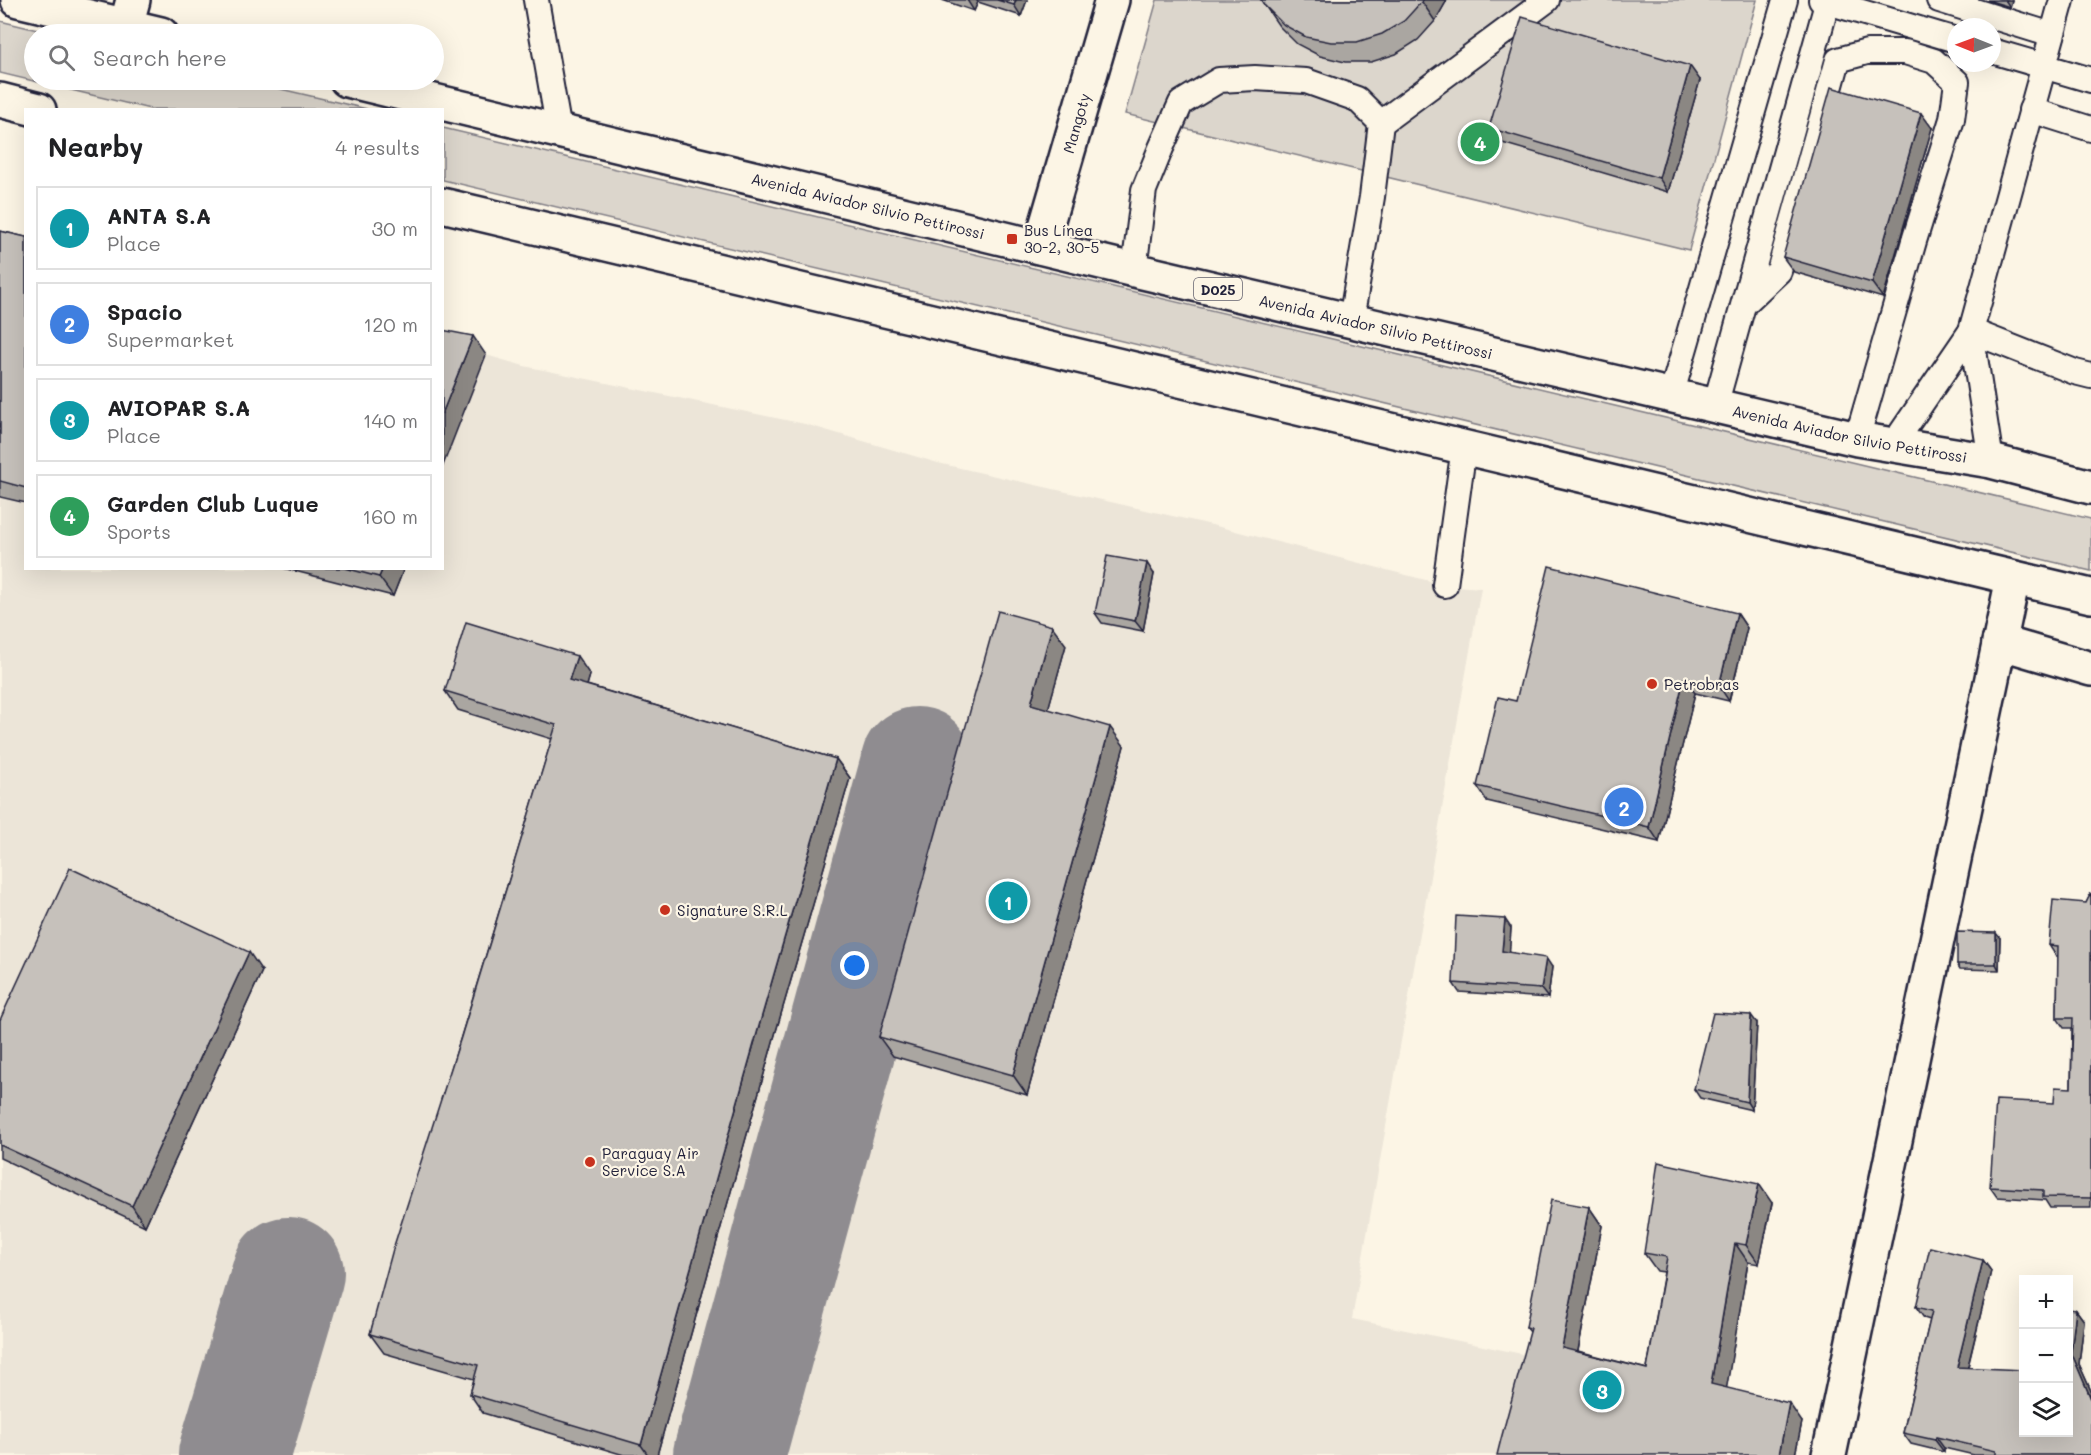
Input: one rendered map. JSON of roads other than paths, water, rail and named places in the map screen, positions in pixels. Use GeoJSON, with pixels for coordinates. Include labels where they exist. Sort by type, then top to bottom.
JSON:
{"type":"FeatureCollection","features":[{"type":"Feature","properties":{"kind":"main road"},"geometry":{"type":"LineString","coordinates":[[18,0],[129,13],[146,24]]}},
{"type":"Feature","properties":{"kind":"main road","name":"Mangoty"},"geometry":{"type":"LineString","coordinates":[[1040,247],[1112,0]]}},
{"type":"Feature","properties":{"kind":"main road","name":"Avenida Aviador Silvio Pettirossi"},"geometry":{"type":"LineString","coordinates":[[389,90],[1134,270],[1857,440],[1991,461],[2091,487]]}},
{"type":"Feature","properties":{"kind":"main road"},"geometry":{"type":"LineString","coordinates":[[0,100],[31,108]]}},
{"type":"Feature","properties":{"kind":"main road"},"geometry":{"type":"LineString","coordinates":[[444,205],[2091,596]]}},
{"type":"Feature","properties":{"kind":"main road"},"geometry":{"type":"LineString","coordinates":[[1829,1455],[2013,578]]}},
{"type":"Feature","properties":{"kind":"main road"},"geometry":{"type":"LineString","coordinates":[[2000,642],[2091,669]]}},
{"type":"Feature","properties":{"kind":"lane"},"geometry":{"type":"LineString","coordinates":[[536,0],[559,131]]}},
{"type":"Feature","properties":{"kind":"lane"},"geometry":{"type":"LineString","coordinates":[[1351,320],[1382,123],[1547,0]]}},
{"type":"Feature","properties":{"kind":"lane"},"geometry":{"type":"LineString","coordinates":[[1671,396],[1785,0]]}},
{"type":"Feature","properties":{"kind":"lane"},"geometry":{"type":"LineString","coordinates":[[1940,0],[2052,35]]}},
{"type":"Feature","properties":{"kind":"lane"},"geometry":{"type":"LineString","coordinates":[[1893,445],[1971,331],[2062,0]]}},
{"type":"Feature","properties":{"kind":"lane"},"geometry":{"type":"LineString","coordinates":[[1715,406],[1745,303],[1825,1],[1947,37]]}},
{"type":"Feature","properties":{"kind":"lane"},"geometry":{"type":"LineString","coordinates":[[1745,303],[1779,271],[1838,60],[1867,52],[1905,52],[1934,61],[1957,82],[1952,119],[1914,241],[1857,440]]}},
{"type":"Feature","properties":{"kind":"lane"},"geometry":{"type":"LineString","coordinates":[[2001,54],[2091,81]]}},
{"type":"Feature","properties":{"kind":"lane"},"geometry":{"type":"LineString","coordinates":[[1134,270],[1144,190],[1181,103],[1219,80],[1255,78],[1306,81],[1358,99],[1382,123]]}},
{"type":"Feature","properties":{"kind":"lane"},"geometry":{"type":"LineString","coordinates":[[2031,110],[2091,129]]}},
{"type":"Feature","properties":{"kind":"lane"},"geometry":{"type":"LineString","coordinates":[[1971,331],[2075,372],[2091,376]]}},
{"type":"Feature","properties":{"kind":"lane"},"geometry":{"type":"LineString","coordinates":[[1971,331],[1991,461]]}},
{"type":"Feature","properties":{"kind":"lane"},"geometry":{"type":"LineString","coordinates":[[1442,582],[1445,585],[1464,447]]}},
{"type":"Feature","properties":{"kind":"place","name":"Garden Club Luque"},"geometry":{"type":"Point","coordinates":[1480,142]}},
{"type":"Feature","properties":{"kind":"place","name":"Bus Línea 30-2, 30-5"},"geometry":{"type":"Point","coordinates":[1012,239]}},
{"type":"Feature","properties":{"kind":"place","name":"Petrobras"},"geometry":{"type":"Point","coordinates":[1652,684]}},
{"type":"Feature","properties":{"kind":"place","name":"Spacio"},"geometry":{"type":"Point","coordinates":[1624,807]}},
{"type":"Feature","properties":{"kind":"place","name":"ANTA S.A"},"geometry":{"type":"Point","coordinates":[1008,901]}},
{"type":"Feature","properties":{"kind":"place","name":"Signature S.R.L"},"geometry":{"type":"Point","coordinates":[665,910]}},
{"type":"Feature","properties":{"kind":"place","name":"Paraguay Air Service S.A"},"geometry":{"type":"Point","coordinates":[590,1162]}},
{"type":"Feature","properties":{"kind":"place","name":"AVIOPAR S.A"},"geometry":{"type":"Point","coordinates":[1602,1390]}}]}
